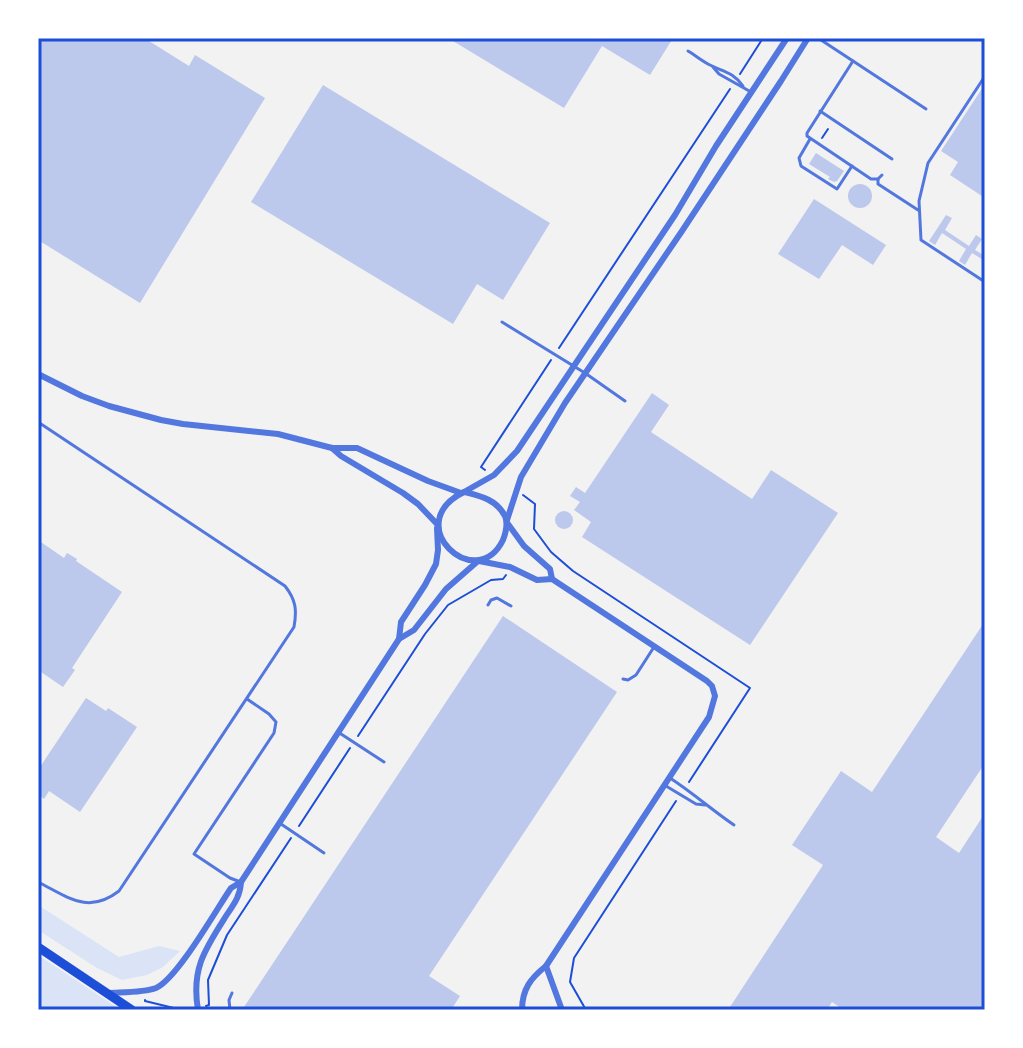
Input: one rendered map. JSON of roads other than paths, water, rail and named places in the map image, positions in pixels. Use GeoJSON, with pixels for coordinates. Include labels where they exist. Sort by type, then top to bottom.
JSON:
{"type":"FeatureCollection","features":[{"type":"Feature","properties":{"kind":"main road"},"geometry":{"type":"LineString","coordinates":[[38,947],[132,1010]]}},
{"type":"Feature","properties":{"kind":"street"},"geometry":{"type":"LineString","coordinates":[[399,639],[401,622],[436,564],[437,526],[442,511],[462,492],[494,475],[517,451],[667,227],[787,38]]}},
{"type":"Feature","properties":{"kind":"street"},"geometry":{"type":"LineString","coordinates":[[107,993],[144,991],[163,984],[171,977],[231,888],[241,882],[399,639],[414,630],[446,589],[497,549],[504,536],[516,490],[530,461],[808,38]]}},
{"type":"Feature","properties":{"kind":"street"},"geometry":{"type":"LineString","coordinates":[[38,374],[82,396],[136,414],[183,424],[278,434],[332,448],[357,448],[428,481],[488,498],[495,503],[524,546],[550,569],[552,579]]}},
{"type":"Feature","properties":{"kind":"street"},"geometry":{"type":"LineString","coordinates":[[332,448],[418,504],[453,552],[510,567],[537,580],[552,579],[712,686],[715,696],[709,717],[546,966],[531,978],[523,993],[522,1010]]}},
{"type":"Feature","properties":{"kind":"street"},"geometry":{"type":"LineString","coordinates":[[198,1009],[196,984],[202,955],[240,895],[241,882]]}},
{"type":"Feature","properties":{"kind":"street"},"geometry":{"type":"LineString","coordinates":[[546,966],[562,1010]]}},
{"type":"Feature","properties":{"kind":"lane"},"geometry":{"type":"LineString","coordinates":[[818,38],[926,109]]}},
{"type":"Feature","properties":{"kind":"lane"},"geometry":{"type":"LineString","coordinates":[[688,51],[733,83],[743,86]]}},
{"type":"Feature","properties":{"kind":"lane"},"geometry":{"type":"LineString","coordinates":[[853,61],[807,136],[871,179],[880,177],[878,184],[919,211]]}},
{"type":"Feature","properties":{"kind":"lane"},"geometry":{"type":"LineString","coordinates":[[713,67],[737,78],[751,92]]}},
{"type":"Feature","properties":{"kind":"lane"},"geometry":{"type":"LineString","coordinates":[[985,76],[928,163],[919,201],[921,240],[985,282]]}},
{"type":"Feature","properties":{"kind":"lane"},"geometry":{"type":"LineString","coordinates":[[820,111],[892,159]]}},
{"type":"Feature","properties":{"kind":"lane"},"geometry":{"type":"LineString","coordinates":[[811,138],[799,158],[801,166],[837,189],[852,166]]}},
{"type":"Feature","properties":{"kind":"lane"},"geometry":{"type":"LineString","coordinates":[[502,322],[625,401]]}},
{"type":"Feature","properties":{"kind":"lane"},"geometry":{"type":"LineString","coordinates":[[38,422],[285,586],[296,604],[294,627],[119,891],[110,898],[88,904],[77,902],[38,882]]}},
{"type":"Feature","properties":{"kind":"lane"},"geometry":{"type":"LineString","coordinates":[[488,605],[497,598],[511,606]]}},
{"type":"Feature","properties":{"kind":"lane"},"geometry":{"type":"LineString","coordinates":[[623,679],[628,680],[636,675],[654,647]]}},
{"type":"Feature","properties":{"kind":"lane"},"geometry":{"type":"LineString","coordinates":[[241,882],[194,854],[274,733],[276,722],[247,699]]}},
{"type":"Feature","properties":{"kind":"lane"},"geometry":{"type":"LineString","coordinates":[[338,732],[384,762]]}},
{"type":"Feature","properties":{"kind":"lane"},"geometry":{"type":"LineString","coordinates":[[670,778],[734,825]]}},
{"type":"Feature","properties":{"kind":"lane"},"geometry":{"type":"LineString","coordinates":[[665,786],[696,804],[705,805]]}},
{"type":"Feature","properties":{"kind":"lane"},"geometry":{"type":"LineString","coordinates":[[280,823],[324,853]]}},
{"type":"Feature","properties":{"kind":"lane"},"geometry":{"type":"LineString","coordinates":[[230,1010],[232,993]]}}]}
